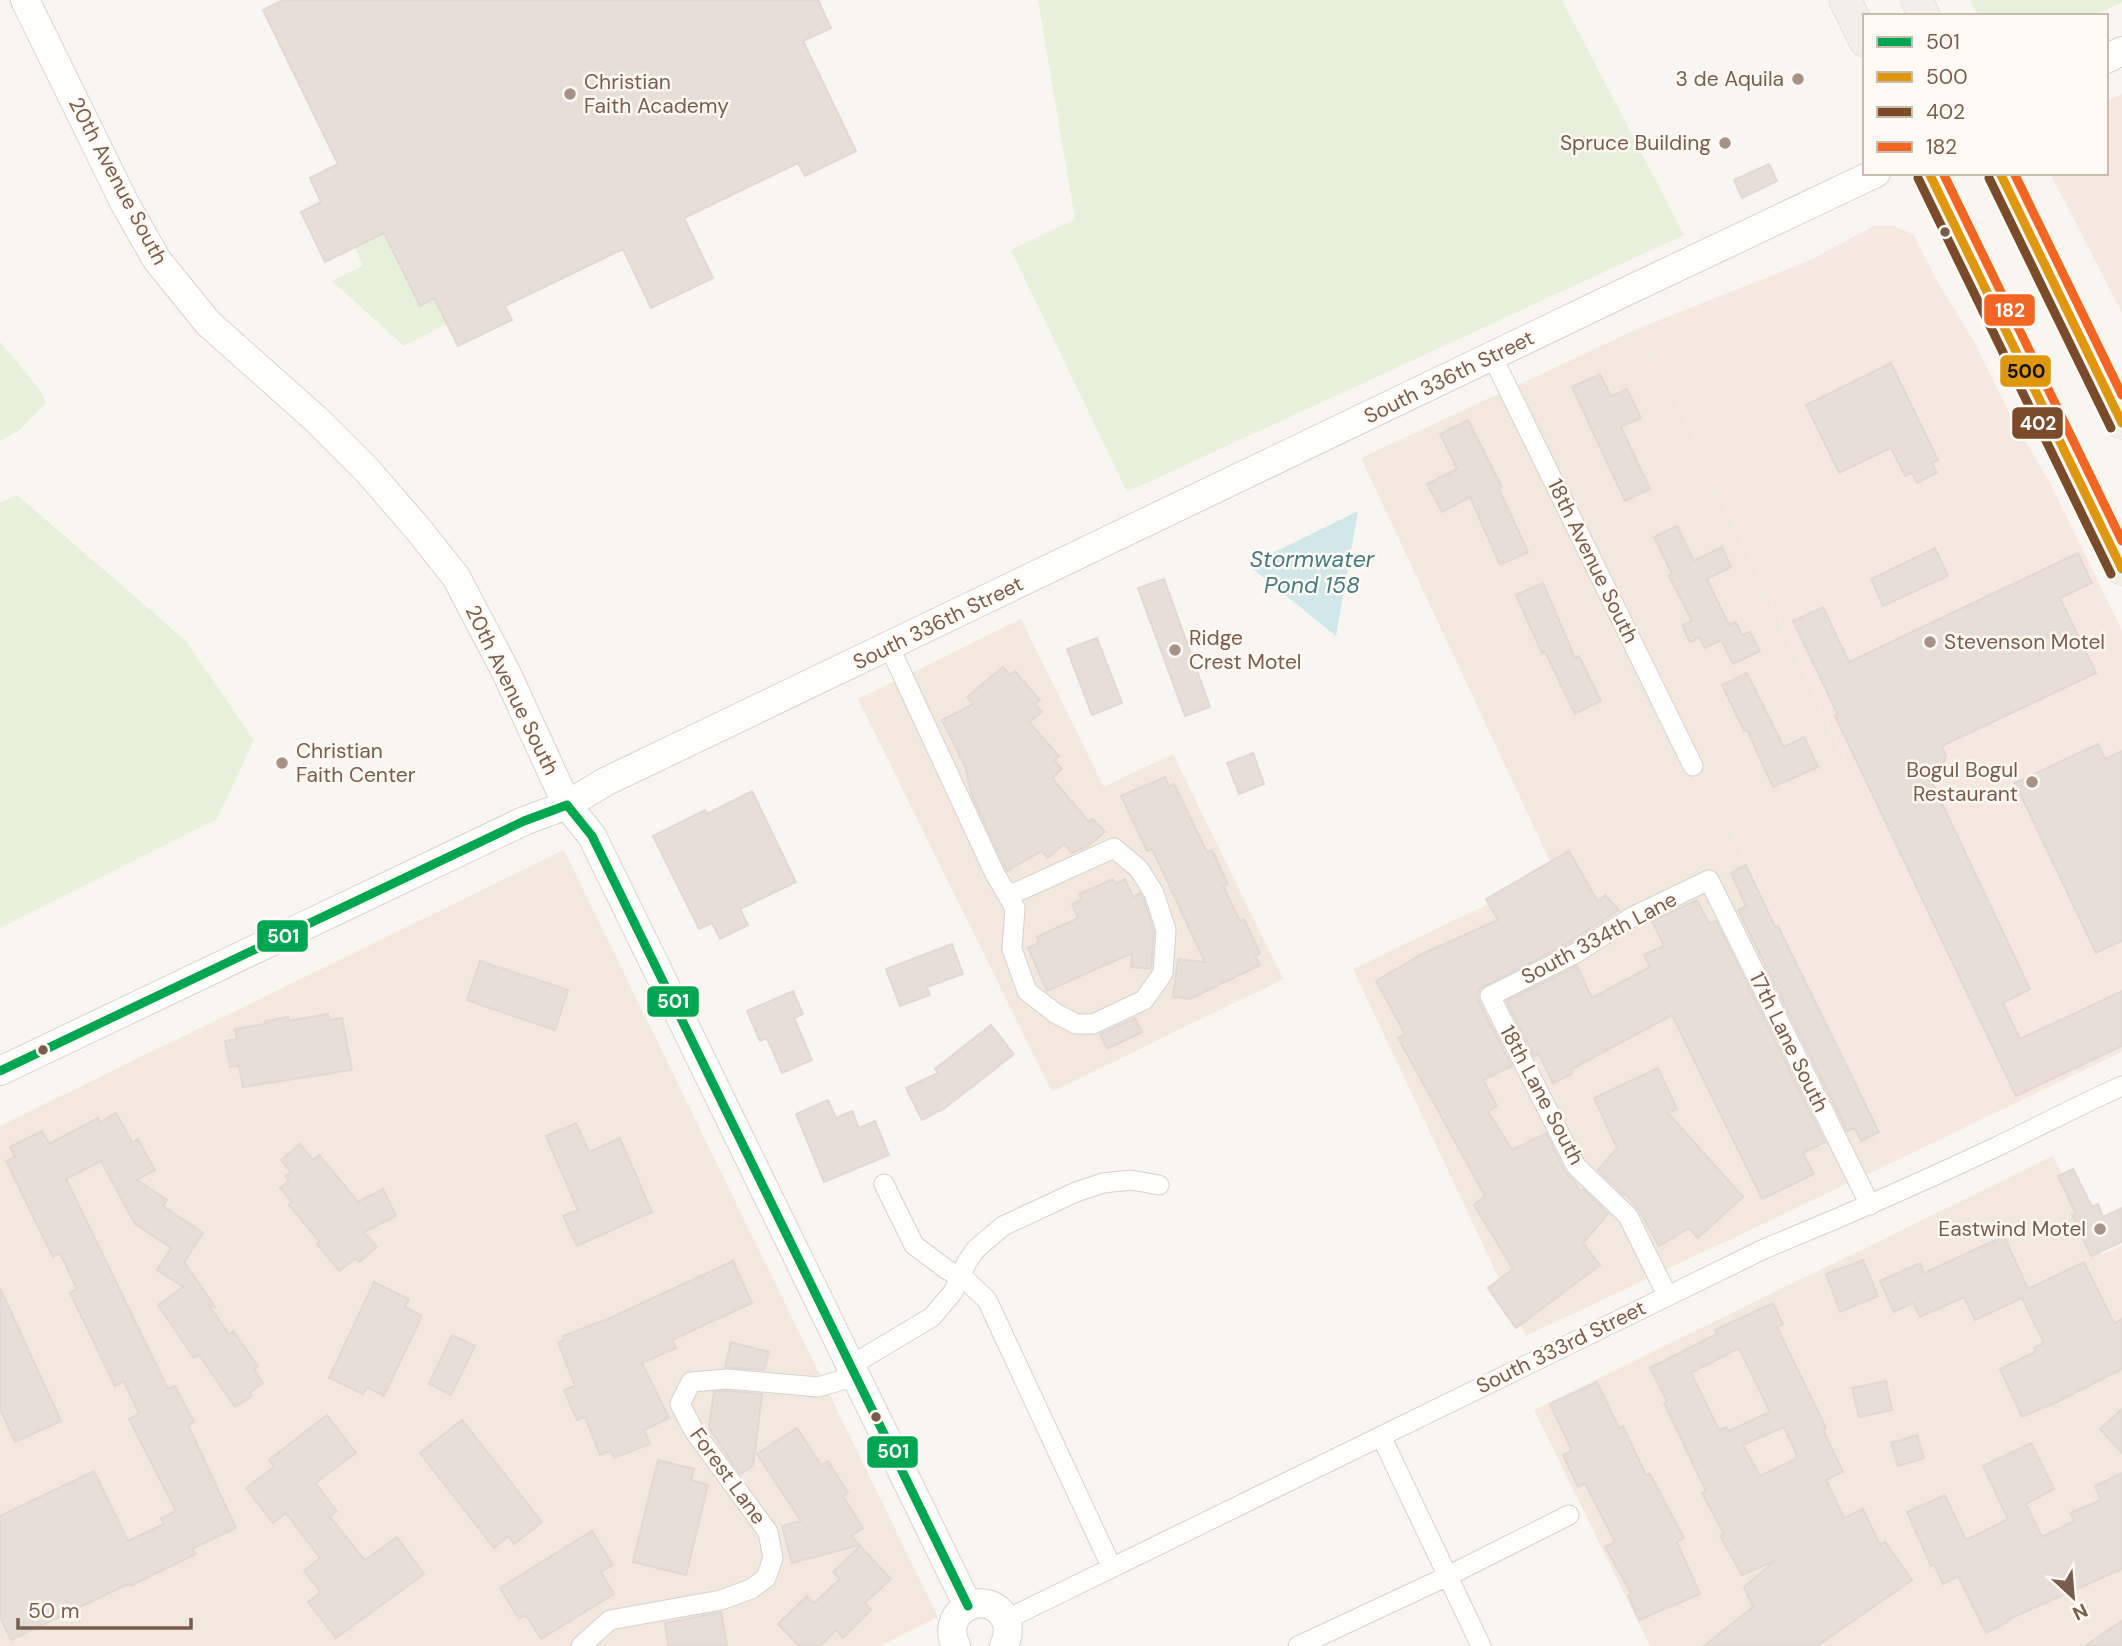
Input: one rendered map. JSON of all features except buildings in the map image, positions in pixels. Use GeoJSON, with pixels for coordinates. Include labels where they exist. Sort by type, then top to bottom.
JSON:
{"type":"FeatureCollection","features":[{"type":"Feature","properties":{"kind":"main road","name":"20th Avenue South"},"geometry":{"type":"LineString","coordinates":[[24,0],[125,204],[157,260],[208,323],[318,421],[366,469],[426,538],[456,578],[506,671],[567,805],[592,836],[968,1606]]}},
{"type":"Feature","properties":{"kind":"main road"},"geometry":{"type":"LineString","coordinates":[[1845,0],[1863,37]]}},
{"type":"Feature","properties":{"kind":"main road","name":"South 336th Street"},"geometry":{"type":"LineString","coordinates":[[0,1072],[524,821],[567,805],[605,782],[1872,175]]}},
{"type":"Feature","properties":{"kind":"main road"},"geometry":{"type":"LineString","coordinates":[[1930,175],[2122,569]]}},
{"type":"Feature","properties":{"kind":"main road"},"geometry":{"type":"LineString","coordinates":[[2001,175],[2122,423]]}},
{"type":"Feature","properties":{"kind":"main road"},"geometry":{"type":"LineString","coordinates":[[954,1645],[954,1619],[960,1611],[977,1603],[996,1608],[1004,1633]]}},
{"type":"Feature","properties":{"kind":"street","name":"18th Avenue South"},"geometry":{"type":"LineString","coordinates":[[1492,356],[1693,766]]}},
{"type":"Feature","properties":{"kind":"street"},"geometry":{"type":"LineString","coordinates":[[889,646],[995,874],[1008,897],[1015,908],[1012,949],[1027,991],[1055,1013],[1076,1024],[1093,1024],[1144,1000],[1163,973],[1166,930],[1154,893],[1139,869],[1114,848],[1008,897]]}},
{"type":"Feature","properties":{"kind":"street","name":"South 334th Lane"},"geometry":{"type":"LineString","coordinates":[[1490,996],[1576,953],[1632,917],[1709,880]]}},
{"type":"Feature","properties":{"kind":"street","name":"17th Lane South"},"geometry":{"type":"LineString","coordinates":[[1709,880],[1870,1205]]}},
{"type":"Feature","properties":{"kind":"street","name":"18th Lane South"},"geometry":{"type":"LineString","coordinates":[[1490,996],[1576,1166],[1628,1216],[1667,1295]]}},
{"type":"Feature","properties":{"kind":"street","name":"South 333rd Street"},"geometry":{"type":"LineString","coordinates":[[1004,1633],[1112,1567],[1667,1295],[1764,1249],[1870,1205],[1999,1146],[2074,1107],[2122,1086]]}},
{"type":"Feature","properties":{"kind":"street"},"geometry":{"type":"LineString","coordinates":[[853,1371],[932,1317],[953,1292],[976,1249],[1003,1226],[1089,1186],[1117,1180],[1159,1185]]}},
{"type":"Feature","properties":{"kind":"street"},"geometry":{"type":"LineString","coordinates":[[884,1184],[914,1245],[978,1289],[993,1310],[1112,1567]]}},
{"type":"Feature","properties":{"kind":"street","name":"Forest Lane"},"geometry":{"type":"LineString","coordinates":[[581,1646],[610,1620],[721,1600],[751,1589],[766,1578],[773,1558],[768,1532],[694,1431],[680,1404],[691,1382],[726,1379],[818,1387],[853,1371]]}},
{"type":"Feature","properties":{"kind":"street"},"geometry":{"type":"LineString","coordinates":[[1381,1436],[1481,1646]]}},
{"type":"Feature","properties":{"kind":"street"},"geometry":{"type":"LineString","coordinates":[[1298,1646],[1448,1576],[1569,1515]]}},
{"type":"Feature","properties":{"kind":"shaded area"},"geometry":{"type":"Polygon","coordinates":[[[2122,94],[2122,313],[2051,175],[2108,175],[2108,100],[2122,94]]]}},
{"type":"Feature","properties":{"kind":"shaded area"},"geometry":{"type":"Polygon","coordinates":[[[1874,226],[1893,226],[1913,234],[2050,483],[2122,630],[2122,1052],[1889,1164],[1725,817],[1845,760],[1642,327],[1808,261],[1874,226]]]}},
{"type":"Feature","properties":{"kind":"shaded area"},"geometry":{"type":"Polygon","coordinates":[[[1642,327],[1845,761],[1725,817],[1889,1164],[1526,1336],[1353,969],[1555,872],[1361,458],[1642,327]]]}},
{"type":"Feature","properties":{"kind":"shaded area"},"geometry":{"type":"Polygon","coordinates":[[[1021,619],[1104,787],[1173,754],[1283,979],[1052,1092],[858,699],[1021,619]]]}},
{"type":"Feature","properties":{"kind":"shaded area"},"geometry":{"type":"Polygon","coordinates":[[[564,850],[938,1617],[879,1646],[0,1646],[0,1126],[564,850]]]}},
{"type":"Feature","properties":{"kind":"shaded area"},"geometry":{"type":"Polygon","coordinates":[[[2053,1156],[2122,1297],[2122,1646],[1650,1646],[1534,1410],[2053,1156]]]}},
{"type":"Feature","properties":{"kind":"shaded area"},"geometry":{"type":"Polygon","coordinates":[[[2122,1245],[2122,1297],[2101,1255],[2122,1245]]]}},
{"type":"Feature","properties":{"kind":"green space"},"geometry":{"type":"Polygon","coordinates":[[[1038,0],[1562,0],[1684,235],[1127,492],[1011,250],[1075,219],[1038,0]]]}},
{"type":"Feature","properties":{"kind":"green space"},"geometry":{"type":"Polygon","coordinates":[[[1970,0],[2122,0],[2098,14],[1977,14],[1970,0]]]}},
{"type":"Feature","properties":{"kind":"green space"},"geometry":{"type":"Polygon","coordinates":[[[384,233],[419,305],[434,298],[447,324],[404,346],[332,281],[363,266],[355,248],[384,233]]]}},
{"type":"Feature","properties":{"kind":"green space"},"geometry":{"type":"Polygon","coordinates":[[[0,342],[40,390],[46,403],[19,430],[0,441],[0,342]]]}},
{"type":"Feature","properties":{"kind":"green space"},"geometry":{"type":"Polygon","coordinates":[[[17,495],[185,640],[254,740],[217,819],[0,928],[0,503],[17,495]]]}},
{"type":"Feature","properties":{"kind":"water","name":"Stormwater Pond 158"},"geometry":{"type":"Polygon","coordinates":[[[1358,511],[1336,636],[1248,565],[1358,511]]]}},
{"type":"Feature","properties":{"kind":"transit line","name":"500"},"geometry":{"type":"LineString","coordinates":[[1930,175],[2122,569]]}},
{"type":"Feature","properties":{"kind":"transit line","name":"182"},"geometry":{"type":"LineString","coordinates":[[1944,175],[2122,541]]}},
{"type":"Feature","properties":{"kind":"transit line","name":"500"},"geometry":{"type":"LineString","coordinates":[[2001,175],[2122,423]]}},
{"type":"Feature","properties":{"kind":"transit line","name":"182"},"geometry":{"type":"LineString","coordinates":[[2015,175],[2122,395]]}},
{"type":"Feature","properties":{"kind":"transit line","name":"402"},"geometry":{"type":"LineString","coordinates":[[1918,178],[2111,574]]}},
{"type":"Feature","properties":{"kind":"transit line","name":"402"},"geometry":{"type":"LineString","coordinates":[[1989,178],[2111,428]]}},
{"type":"Feature","properties":{"kind":"transit line","name":"501"},"geometry":{"type":"LineString","coordinates":[[567,805],[592,836],[968,1606]]}},
{"type":"Feature","properties":{"kind":"transit line","name":"501"},"geometry":{"type":"LineString","coordinates":[[0,1071],[524,821],[567,805]]}},
{"type":"Feature","properties":{"kind":"place","name":"3 de Aquila"},"geometry":{"type":"Point","coordinates":[1798,79]}},
{"type":"Feature","properties":{"kind":"place","name":"Christian Faith Academy"},"geometry":{"type":"Point","coordinates":[570,94]}},
{"type":"Feature","properties":{"kind":"place","name":"Spruce Building"},"geometry":{"type":"Point","coordinates":[1725,143]}},
{"type":"Feature","properties":{"kind":"place","name":"Stevenson Motel"},"geometry":{"type":"Point","coordinates":[1930,642]}},
{"type":"Feature","properties":{"kind":"place","name":"Ridge Crest Motel"},"geometry":{"type":"Point","coordinates":[1175,650]}},
{"type":"Feature","properties":{"kind":"place","name":"Christian Faith Center"},"geometry":{"type":"Point","coordinates":[282,763]}},
{"type":"Feature","properties":{"kind":"place","name":"Bogul Bogul Restaurant"},"geometry":{"type":"Point","coordinates":[2032,782]}},
{"type":"Feature","properties":{"kind":"place","name":"Eastwind Motel"},"geometry":{"type":"Point","coordinates":[2100,1229]}}]}
